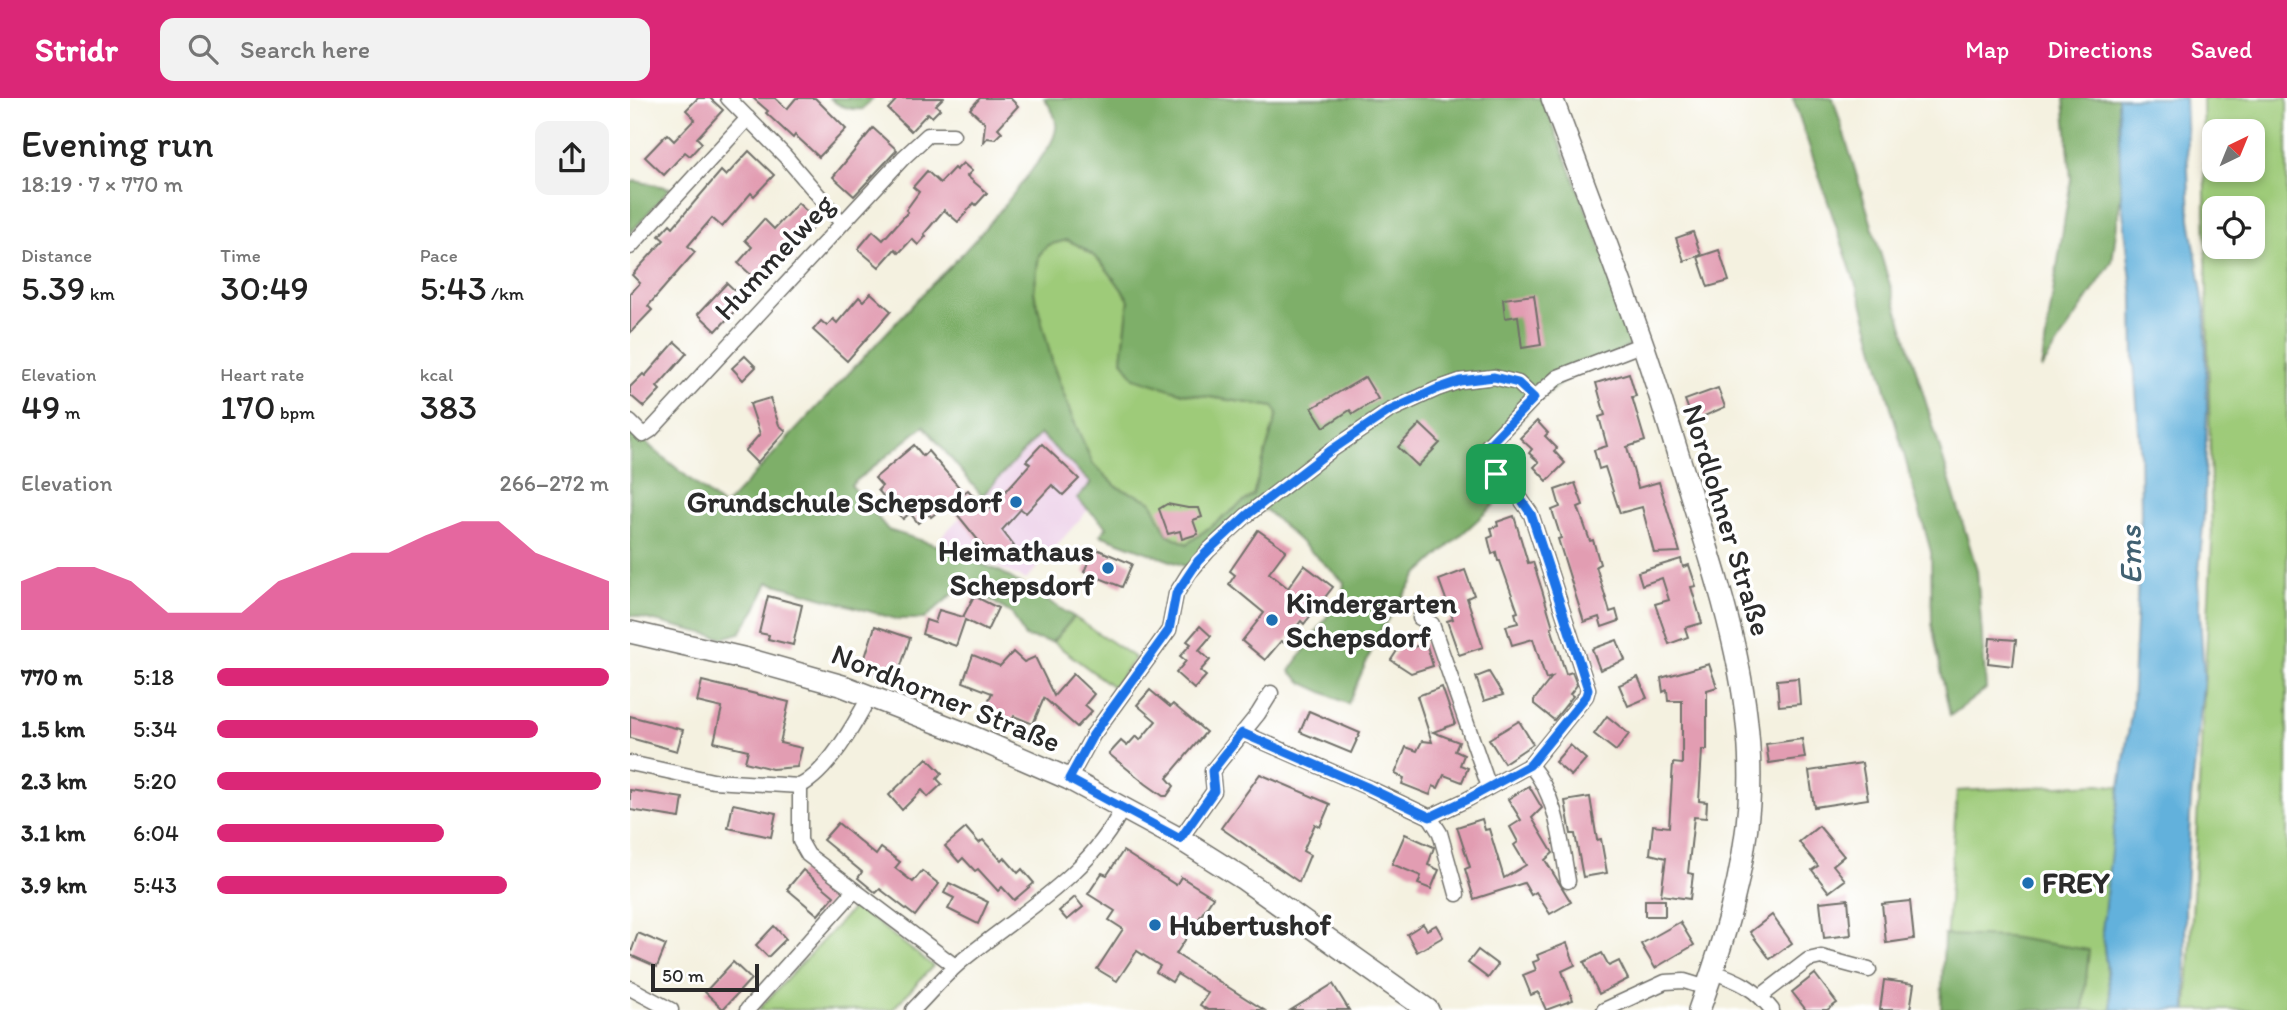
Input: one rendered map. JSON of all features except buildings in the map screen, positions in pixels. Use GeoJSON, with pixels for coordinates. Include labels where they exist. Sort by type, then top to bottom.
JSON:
{"type":"FeatureCollection","features":[{"type":"Feature","properties":{"kind":"street"},"geometry":{"type":"LineString","coordinates":[[728,98],[785,156],[842,223]]}},
{"type":"Feature","properties":{"kind":"street","name":"Nordlohner Straße"},"geometry":{"type":"LineString","coordinates":[[1552,98],[1643,344],[1707,548],[1744,688],[1748,723],[1749,802],[1745,843],[1735,898],[1699,1010]]}},
{"type":"Feature","properties":{"kind":"street"},"geometry":{"type":"LineString","coordinates":[[630,247],[748,118]]}},
{"type":"Feature","properties":{"kind":"street","name":"Hummelweg"},"geometry":{"type":"LineString","coordinates":[[630,422],[643,435],[659,422],[903,158],[928,135],[953,135]]}},
{"type":"Feature","properties":{"kind":"street"},"geometry":{"type":"LineString","coordinates":[[1430,817],[1530,765],[1586,696],[1588,689],[1531,514],[1520,498],[1477,457],[1558,377],[1643,344]]}},
{"type":"Feature","properties":{"kind":"street"},"geometry":{"type":"LineString","coordinates":[[1069,779],[1093,735],[1169,630],[1176,594],[1189,573],[1209,550],[1247,515],[1330,451],[1389,411],[1437,389],[1460,381],[1494,377],[1518,383],[1534,398]]}},
{"type":"Feature","properties":{"kind":"street"},"geometry":{"type":"LineString","coordinates":[[1420,618],[1432,624],[1489,787]]}},
{"type":"Feature","properties":{"kind":"street","name":"Nordhorner Straße"},"geometry":{"type":"LineString","coordinates":[[630,632],[747,659],[870,695],[1069,779],[1180,839],[1285,907],[1429,1010]]}},
{"type":"Feature","properties":{"kind":"street"},"geometry":{"type":"LineString","coordinates":[[1180,839],[1214,791],[1212,771],[1271,693]]}},
{"type":"Feature","properties":{"kind":"street"},"geometry":{"type":"LineString","coordinates":[[630,763],[713,781],[800,786],[811,780],[825,766],[870,695]]}},
{"type":"Feature","properties":{"kind":"street"},"geometry":{"type":"LineString","coordinates":[[1242,733],[1430,817],[1440,833],[1457,894]]}},
{"type":"Feature","properties":{"kind":"street"},"geometry":{"type":"LineString","coordinates":[[1530,765],[1540,777],[1556,817],[1569,881]]}},
{"type":"Feature","properties":{"kind":"street"},"geometry":{"type":"LineString","coordinates":[[800,786],[800,841],[808,855],[955,966]]}},
{"type":"Feature","properties":{"kind":"street"},"geometry":{"type":"LineString","coordinates":[[913,1010],[955,966],[1094,853],[1107,837],[1124,807]]}},
{"type":"Feature","properties":{"kind":"street"},"geometry":{"type":"LineString","coordinates":[[747,1010],[854,891]]}},
{"type":"Feature","properties":{"kind":"street"},"geometry":{"type":"LineString","coordinates":[[1761,996],[1808,960],[1821,957],[1869,970]]}},
{"type":"Feature","properties":{"kind":"street"},"geometry":{"type":"LineString","coordinates":[[1604,1010],[1665,982],[1710,980],[1741,982],[1761,996],[1772,1010]]}},
{"type":"Feature","properties":{"kind":"street"},"geometry":{"type":"LineString","coordinates":[[630,988],[671,1010]]}},
{"type":"Feature","properties":{"kind":"shaded area"},"geometry":{"type":"Polygon","coordinates":[[[1040,434],[1092,483],[1077,499],[1088,510],[1026,580],[938,540],[1040,434]]]}},
{"type":"Feature","properties":{"kind":"green space"},"geometry":{"type":"Polygon","coordinates":[[[830,98],[873,98],[863,109],[859,109],[841,106],[830,98]]]}},
{"type":"Feature","properties":{"kind":"green space"},"geometry":{"type":"Polygon","coordinates":[[[1044,98],[1542,98],[1638,341],[1566,379],[1539,400],[1478,464],[1506,494],[1418,574],[1380,631],[1348,704],[1303,683],[1290,671],[1343,593],[1344,582],[1266,510],[1247,513],[1190,568],[1100,535],[1107,527],[1077,499],[1091,483],[1040,434],[982,496],[924,426],[851,485],[888,530],[936,545],[1001,572],[1074,617],[1052,642],[1025,637],[1012,614],[973,589],[954,593],[924,619],[896,619],[768,582],[756,609],[740,633],[723,638],[630,615],[630,426],[652,448],[724,507],[972,243],[1008,200],[1053,139],[1055,120],[1044,98]],[[1067,240],[1048,245],[1039,255],[1034,292],[1053,365],[1093,464],[1117,487],[1151,501],[1167,534],[1187,544],[1253,495],[1277,414],[1274,407],[1183,393],[1134,378],[1122,360],[1129,300],[1103,265],[1078,245],[1067,240]]]}},
{"type":"Feature","properties":{"kind":"green space"},"geometry":{"type":"Polygon","coordinates":[[[1793,98],[1833,98],[1977,570],[1986,689],[1950,716],[1932,625],[1931,552],[1863,306],[1793,98]]]}},
{"type":"Feature","properties":{"kind":"green space"},"geometry":{"type":"Polygon","coordinates":[[[2064,98],[2118,98],[2121,194],[2112,262],[2041,369],[2071,179],[2064,98]]]}},
{"type":"Feature","properties":{"kind":"green space"},"geometry":{"type":"Polygon","coordinates":[[[2203,98],[2287,98],[2287,1010],[2187,1010],[2212,543],[2206,259],[2265,259],[2265,196],[2205,196],[2205,182],[2265,182],[2265,119],[2203,119],[2203,98]]]}},
{"type":"Feature","properties":{"kind":"green space"},"geometry":{"type":"Polygon","coordinates":[[[635,181],[670,188],[630,234],[630,183],[635,181]]]}},
{"type":"Feature","properties":{"kind":"green space"},"geometry":{"type":"Polygon","coordinates":[[[1067,240],[1096,258],[1129,300],[1122,359],[1134,377],[1183,393],[1274,407],[1277,414],[1253,495],[1187,544],[1167,534],[1151,501],[1117,487],[1093,464],[1072,417],[1053,365],[1034,292],[1039,255],[1048,245],[1067,240]]]}},
{"type":"Feature","properties":{"kind":"green space"},"geometry":{"type":"Polygon","coordinates":[[[1074,617],[1135,658],[1113,687],[1053,642],[1074,617]]]}},
{"type":"Feature","properties":{"kind":"green space","name":"FREY"},"geometry":{"type":"Polygon","coordinates":[[[2099,784],[2120,787],[2102,933],[2112,1010],[1941,1010],[1957,791],[2099,784]]]}},
{"type":"Feature","properties":{"kind":"green space"},"geometry":{"type":"Polygon","coordinates":[[[855,906],[933,966],[892,1010],[758,1010],[855,906]]]}},
{"type":"Feature","properties":{"kind":"green space"},"geometry":{"type":"Polygon","coordinates":[[[1944,935],[2008,937],[2089,950],[2083,1010],[1941,1010],[1944,935]]]}},
{"type":"Feature","properties":{"kind":"water"},"geometry":{"type":"Polygon","coordinates":[[[2118,98],[2185,98],[2190,219],[2205,311],[2207,411],[2204,515],[2198,581],[2204,678],[2191,799],[2185,905],[2186,1010],[2112,1010],[2102,932],[2113,833],[2132,708],[2141,515],[2133,297],[2121,194],[2118,98]]]}},
{"type":"Feature","properties":{"kind":"place","name":"Grundschule Schepsdorf"},"geometry":{"type":"Point","coordinates":[1016,502]}},
{"type":"Feature","properties":{"kind":"place","name":"Heimathaus Schepsdorf"},"geometry":{"type":"Point","coordinates":[1108,568]}},
{"type":"Feature","properties":{"kind":"place","name":"Kindergarten Schepsdorf"},"geometry":{"type":"Point","coordinates":[1272,620]}},
{"type":"Feature","properties":{"kind":"place","name":"FREY"},"geometry":{"type":"Point","coordinates":[2028,883]}},
{"type":"Feature","properties":{"kind":"place","name":"Hubertushof"},"geometry":{"type":"Point","coordinates":[1155,925]}},
{"type":"Feature","properties":{"kind":"route"},"geometry":{"type":"LineString","coordinates":[[1494,377],[1518,383],[1534,398],[1477,457],[1496,474],[1520,498],[1531,514],[1588,689],[1586,696],[1530,765],[1430,817],[1242,733],[1212,771],[1214,791],[1180,839],[1069,779],[1093,735],[1169,630],[1176,594],[1198,561],[1247,515],[1330,451],[1389,411],[1437,389],[1460,381],[1494,377]]}},
{"type":"Feature","properties":{"kind":"water label","name":"Ems"},"geometry":{"type":"Point","coordinates":[2130,555]}}]}
